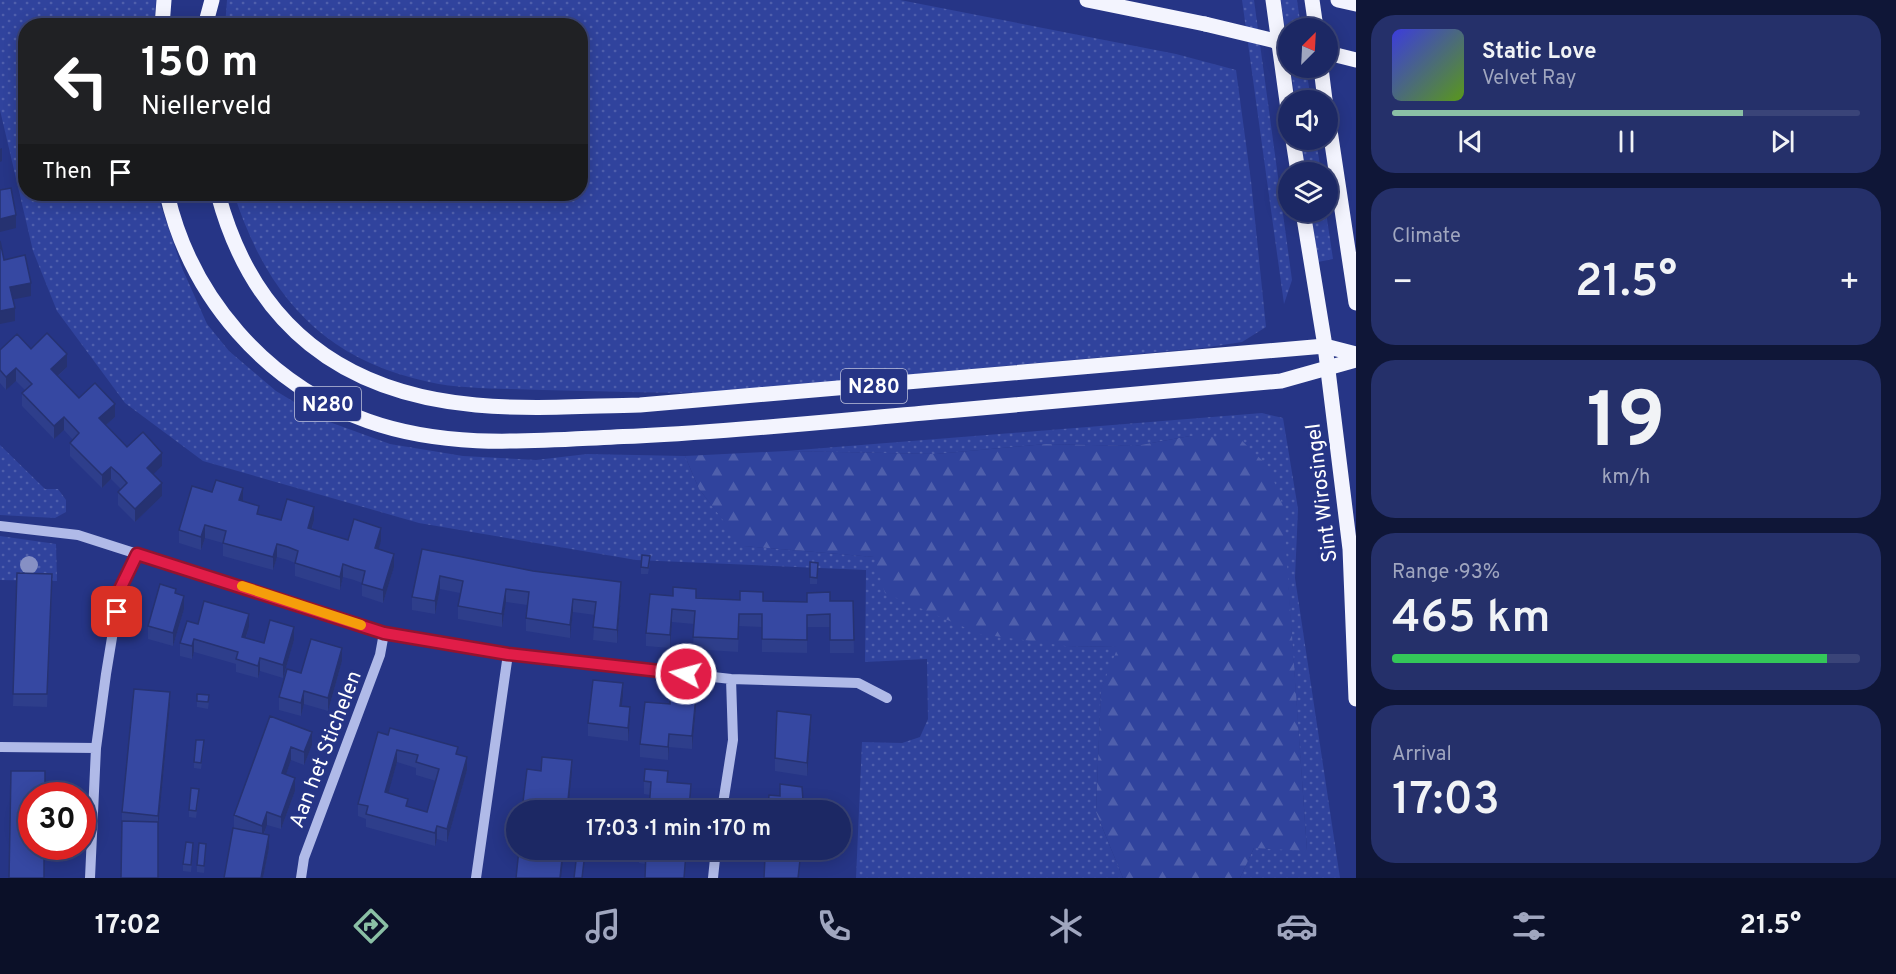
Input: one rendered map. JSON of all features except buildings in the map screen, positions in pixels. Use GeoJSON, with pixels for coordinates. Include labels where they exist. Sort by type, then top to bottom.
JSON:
{"type":"FeatureCollection","features":[{"type":"Feature","properties":{"kind":"main road"},"geometry":{"type":"LineString","coordinates":[[163,18],[164,0]]}},
{"type":"Feature","properties":{"kind":"main road"},"geometry":{"type":"LineString","coordinates":[[204,0],[204,18]]}},
{"type":"Feature","properties":{"kind":"main road"},"geometry":{"type":"LineString","coordinates":[[206,18],[212,0]]}},
{"type":"Feature","properties":{"kind":"main road"},"geometry":{"type":"LineString","coordinates":[[1088,0],[1278,42]]}},
{"type":"Feature","properties":{"kind":"main road"},"geometry":{"type":"LineString","coordinates":[[1273,0],[1285,90]]}},
{"type":"Feature","properties":{"kind":"main road"},"geometry":{"type":"LineString","coordinates":[[1312,0],[1315,18]]}},
{"type":"Feature","properties":{"kind":"main road"},"geometry":{"type":"LineString","coordinates":[[1338,0],[1356,4]]}},
{"type":"Feature","properties":{"kind":"main road"},"geometry":{"type":"LineString","coordinates":[[1338,56],[1356,60]]}},
{"type":"Feature","properties":{"kind":"main road"},"geometry":{"type":"LineString","coordinates":[[1333,150],[1356,303]]}},
{"type":"Feature","properties":{"kind":"main road","name":"N280"},"geometry":{"type":"LineString","coordinates":[[169,201],[197,276],[224,316],[256,353],[293,382],[330,405],[388,427],[435,437],[500,442],[693,433],[1281,381],[1356,360]]}},
{"type":"Feature","properties":{"kind":"main road","name":"N280"},"geometry":{"type":"LineString","coordinates":[[220,201],[233,240],[245,265],[261,292],[300,337],[323,356],[366,380],[400,392],[447,402],[534,408],[685,402],[1325,346],[1356,354]]}},
{"type":"Feature","properties":{"kind":"main road","name":"Sint Wirosingel"},"geometry":{"type":"LineString","coordinates":[[1305,222],[1325,346],[1350,549],[1356,699]]}},
{"type":"Feature","properties":{"kind":"street"},"geometry":{"type":"LineString","coordinates":[[0,526],[78,535],[384,633],[508,654],[731,679],[858,683],[887,698]]}},
{"type":"Feature","properties":{"kind":"street"},"geometry":{"type":"LineString","coordinates":[[90,878],[96,748],[120,589],[137,554]]}},
{"type":"Feature","properties":{"kind":"street","name":"Aan het Stichelen"},"geometry":{"type":"LineString","coordinates":[[301,878],[304,858],[381,655],[384,633]]}},
{"type":"Feature","properties":{"kind":"street"},"geometry":{"type":"LineString","coordinates":[[476,878],[508,654]]}},
{"type":"Feature","properties":{"kind":"street"},"geometry":{"type":"LineString","coordinates":[[724,800],[733,740],[731,679]]}},
{"type":"Feature","properties":{"kind":"street"},"geometry":{"type":"LineString","coordinates":[[0,747],[96,748]]}},
{"type":"Feature","properties":{"kind":"street"},"geometry":{"type":"LineString","coordinates":[[713,878],[715,860]]}},
{"type":"Feature","properties":{"kind":"green space"},"geometry":{"type":"Polygon","coordinates":[[[0,0],[156,0],[155,18],[18,18],[18,187],[0,110],[0,0]]]}},
{"type":"Feature","properties":{"kind":"green space"},"geometry":{"type":"Polygon","coordinates":[[[227,0],[900,0],[1176,54],[1236,70],[1251,181],[1266,327],[1242,342],[1203,348],[716,392],[471,388],[443,385],[391,371],[358,357],[329,339],[304,317],[282,292],[263,263],[237,201],[588,201],[588,18],[226,18],[227,0]]]}},
{"type":"Feature","properties":{"kind":"green space"},"geometry":{"type":"Polygon","coordinates":[[[1242,0],[1254,0],[1278,177],[1278,222],[1284,222],[1292,280],[1284,304],[1242,0]]]}},
{"type":"Feature","properties":{"kind":"green space"},"geometry":{"type":"Polygon","coordinates":[[[1281,0],[1297,0],[1300,18],[1283,18],[1281,0]]]}},
{"type":"Feature","properties":{"kind":"green space"},"geometry":{"type":"Polygon","coordinates":[[[1292,78],[1308,78],[1309,90],[1294,90],[1292,78]]]}},
{"type":"Feature","properties":{"kind":"green space"},"geometry":{"type":"Polygon","coordinates":[[[1302,150],[1318,150],[1319,162],[1304,162],[1302,150]]]}},
{"type":"Feature","properties":{"kind":"green space"},"geometry":{"type":"Polygon","coordinates":[[[21,201],[159,201],[182,268],[207,324],[229,351],[276,391],[324,420],[390,444],[463,456],[536,460],[587,454],[685,456],[699,489],[744,546],[874,557],[1066,646],[1119,647],[1101,690],[1096,812],[1123,878],[856,878],[862,742],[902,743],[920,737],[928,719],[927,659],[865,662],[866,570],[636,560],[419,523],[203,461],[125,403],[57,311],[33,251],[21,201]]]}},
{"type":"Feature","properties":{"kind":"green space"},"geometry":{"type":"Polygon","coordinates":[[[1312,222],[1327,222],[1333,259],[1318,262],[1312,222]]]}},
{"type":"Feature","properties":{"kind":"green space"},"geometry":{"type":"Polygon","coordinates":[[[1262,413],[1283,418],[1298,509],[1295,578],[1340,878],[1240,878],[1254,848],[1307,850],[1288,585],[1190,436],[1135,446],[1046,444],[936,454],[786,451],[1262,413]]]}},
{"type":"Feature","properties":{"kind":"green space"},"geometry":{"type":"Polygon","coordinates":[[[1190,436],[1239,438],[1269,467],[1283,506],[1307,851],[1254,848],[1240,878],[1123,878],[1096,812],[1101,689],[1118,647],[1066,646],[980,634],[885,593],[874,557],[743,546],[699,489],[685,456],[786,451],[936,454],[1046,444],[1135,446],[1190,436]]]}},
{"type":"Feature","properties":{"kind":"green space"},"geometry":{"type":"Polygon","coordinates":[[[0,445],[45,489],[58,489],[66,500],[66,512],[55,518],[0,515],[0,445]]]}},
{"type":"Feature","properties":{"kind":"green space"},"geometry":{"type":"Polygon","coordinates":[[[0,536],[56,544],[57,581],[0,580],[0,536]]]}},
{"type":"Feature","properties":{"kind":"slow traffic"},"geometry":{"type":"LineString","coordinates":[[242,586],[361,625]]}},
{"type":"Feature","properties":{"kind":"route"},"geometry":{"type":"LineString","coordinates":[[117,612],[120,589],[137,554],[240,585],[384,633],[508,654],[686,674]]}}]}
